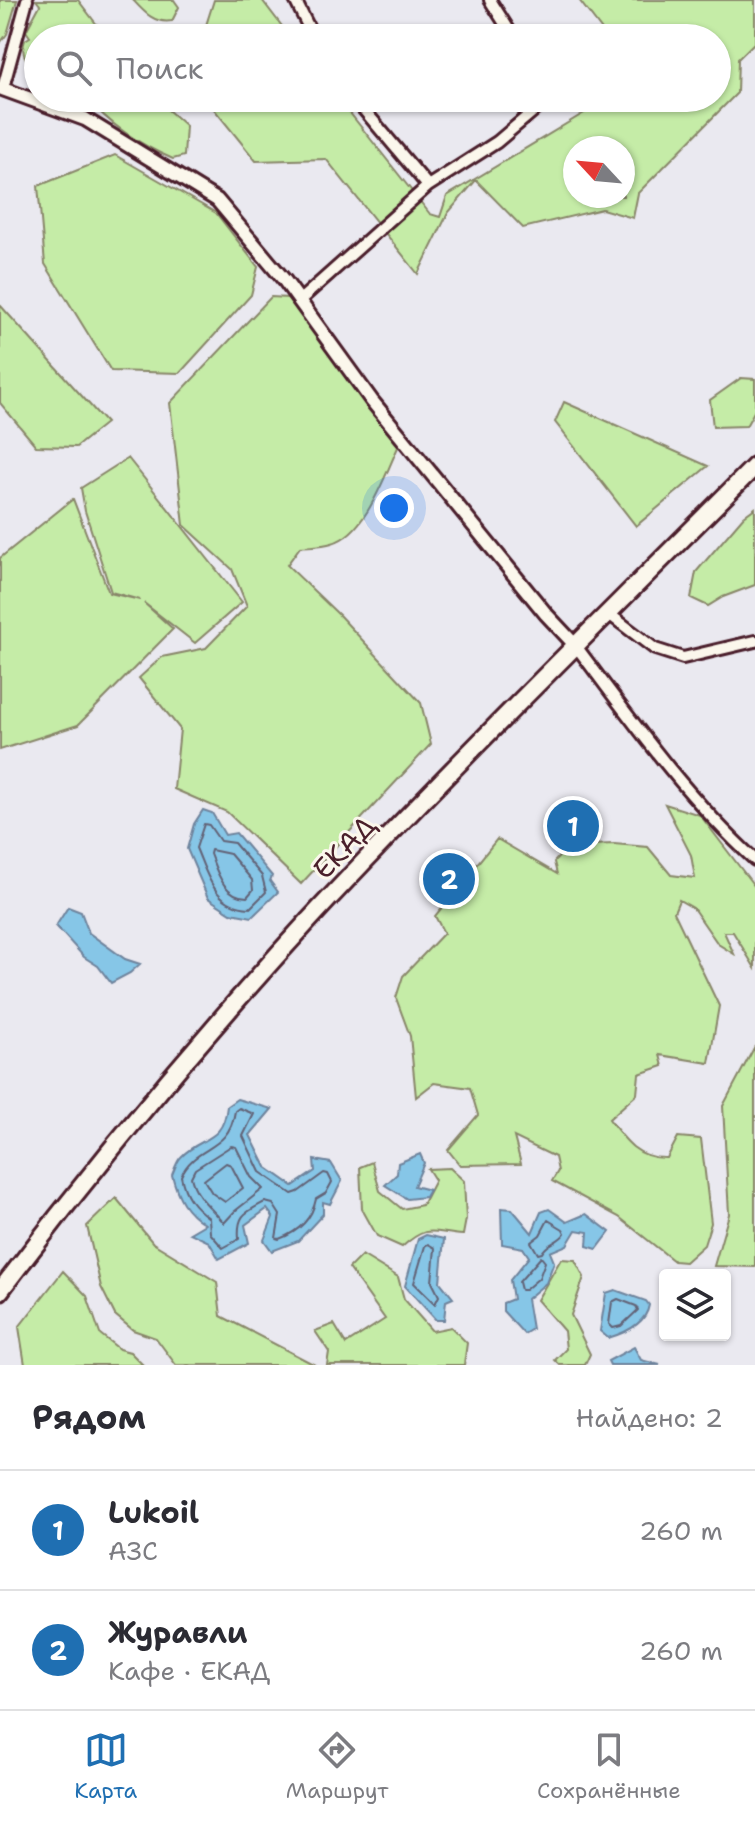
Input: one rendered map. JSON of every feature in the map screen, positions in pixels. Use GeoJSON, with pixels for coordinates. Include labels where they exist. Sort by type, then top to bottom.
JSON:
{"type":"FeatureCollection","features":[{"type":"Feature","properties":{"kind":"highway","name":"ЕКАД"},"geometry":{"type":"LineString","coordinates":[[0,1291],[75,1193],[184,1062],[310,920],[755,466]]}},
{"type":"Feature","properties":{"kind":"street"},"geometry":{"type":"LineString","coordinates":[[24,96],[1,88],[27,0]]}},
{"type":"Feature","properties":{"kind":"street"},"geometry":{"type":"LineString","coordinates":[[295,0],[307,24]]}},
{"type":"Feature","properties":{"kind":"street"},"geometry":{"type":"LineString","coordinates":[[490,0],[505,24]]}},
{"type":"Feature","properties":{"kind":"street"},"geometry":{"type":"LineString","coordinates":[[66,112],[85,119],[217,200],[245,230],[372,401],[546,614],[576,646],[677,778],[706,812],[755,860]]}},
{"type":"Feature","properties":{"kind":"street"},"geometry":{"type":"LineString","coordinates":[[366,112],[428,186]]}},
{"type":"Feature","properties":{"kind":"street"},"geometry":{"type":"LineString","coordinates":[[299,301],[428,186],[497,142],[535,112]]}},
{"type":"Feature","properties":{"kind":"street"},"geometry":{"type":"LineString","coordinates":[[609,614],[651,646],[683,658],[755,641]]}},
{"type":"Feature","properties":{"kind":"street"},"geometry":{"type":"LineString","coordinates":[[636,646],[651,646]]}},
{"type":"Feature","properties":{"kind":"green space"},"geometry":{"type":"Polygon","coordinates":[[[0,0],[17,0],[7,34],[0,43],[0,0]]]}},
{"type":"Feature","properties":{"kind":"green space"},"geometry":{"type":"Polygon","coordinates":[[[36,0],[78,0],[96,24],[30,24],[40,5],[36,0]]]}},
{"type":"Feature","properties":{"kind":"green space"},"geometry":{"type":"Polygon","coordinates":[[[133,0],[174,0],[179,7],[172,21],[160,21],[145,13],[133,0]]]}},
{"type":"Feature","properties":{"kind":"green space"},"geometry":{"type":"Polygon","coordinates":[[[214,0],[262,0],[280,24],[206,24],[214,0]]]}},
{"type":"Feature","properties":{"kind":"green space"},"geometry":{"type":"Polygon","coordinates":[[[579,0],[755,0],[755,42],[738,59],[737,93],[731,99],[731,24],[597,24],[579,0]]]}},
{"type":"Feature","properties":{"kind":"green space"},"geometry":{"type":"Polygon","coordinates":[[[101,112],[170,112],[186,126],[184,156],[173,159],[137,141],[101,112]]]}},
{"type":"Feature","properties":{"kind":"green space"},"geometry":{"type":"Polygon","coordinates":[[[216,112],[349,112],[430,214],[440,217],[447,196],[586,112],[718,112],[638,193],[635,208],[633,218],[602,209],[523,228],[476,180],[448,213],[418,274],[326,159],[256,161],[216,112]]]}},
{"type":"Feature","properties":{"kind":"green space"},"geometry":{"type":"Polygon","coordinates":[[[115,155],[216,213],[258,267],[251,295],[180,373],[111,371],[45,264],[38,186],[115,155]]]}},
{"type":"Feature","properties":{"kind":"green space"},"geometry":{"type":"Polygon","coordinates":[[[271,297],[288,298],[399,445],[381,487],[355,528],[332,543],[300,547],[287,565],[339,615],[421,703],[431,744],[301,884],[227,812],[174,789],[180,729],[139,678],[162,657],[206,648],[247,606],[232,569],[184,525],[170,403],[271,297]]]}},
{"type":"Feature","properties":{"kind":"green space"},"geometry":{"type":"Polygon","coordinates":[[[0,305],[106,423],[76,447],[36,446],[0,403],[0,305]]]}},
{"type":"Feature","properties":{"kind":"green space"},"geometry":{"type":"Polygon","coordinates":[[[741,378],[755,379],[755,410],[746,426],[713,427],[710,400],[741,378]]]}},
{"type":"Feature","properties":{"kind":"green space"},"geometry":{"type":"Polygon","coordinates":[[[564,402],[708,466],[636,526],[555,422],[564,402]]]}},
{"type":"Feature","properties":{"kind":"green space"},"geometry":{"type":"Polygon","coordinates":[[[128,458],[242,602],[195,643],[144,603],[173,629],[78,725],[0,750],[0,558],[73,499],[109,593],[140,600],[111,592],[85,511],[81,488],[128,458]]]}},
{"type":"Feature","properties":{"kind":"green space"},"geometry":{"type":"Polygon","coordinates":[[[755,508],[755,585],[708,606],[691,598],[696,572],[744,516],[755,508]]]}},
{"type":"Feature","properties":{"kind":"green space"},"geometry":{"type":"Polygon","coordinates":[[[665,804],[700,815],[755,887],[755,968],[733,932],[724,932],[734,954],[718,944],[693,908],[679,900],[674,912],[719,1006],[709,1063],[660,1055],[663,1066],[639,1074],[637,1094],[609,1119],[633,1147],[657,1158],[667,1158],[678,1137],[701,1139],[711,1223],[704,1245],[685,1262],[674,1261],[619,1217],[552,1181],[558,1171],[555,1157],[514,1137],[521,1164],[460,1165],[448,1150],[478,1115],[470,1088],[434,1083],[416,1097],[410,1036],[396,998],[403,976],[444,933],[435,916],[497,839],[557,874],[554,862],[569,846],[614,844],[648,847],[671,875],[695,878],[691,855],[665,804]]]}},
{"type":"Feature","properties":{"kind":"green space"},"geometry":{"type":"Polygon","coordinates":[[[755,1046],[755,1267],[714,1266],[729,1214],[723,1106],[755,1046]]]}},
{"type":"Feature","properties":{"kind":"green space"},"geometry":{"type":"Polygon","coordinates":[[[372,1162],[380,1191],[402,1209],[422,1205],[435,1180],[428,1169],[450,1168],[464,1181],[466,1219],[463,1235],[425,1232],[402,1247],[377,1236],[362,1209],[360,1167],[372,1162]]]}},
{"type":"Feature","properties":{"kind":"green space"},"geometry":{"type":"Polygon","coordinates":[[[116,1198],[153,1243],[217,1282],[221,1316],[315,1365],[176,1365],[156,1338],[133,1330],[115,1315],[101,1287],[87,1226],[116,1198]]]}},
{"type":"Feature","properties":{"kind":"green space"},"geometry":{"type":"Polygon","coordinates":[[[362,1255],[398,1277],[404,1299],[432,1331],[451,1327],[467,1343],[464,1365],[327,1365],[329,1352],[315,1331],[334,1324],[346,1344],[385,1319],[349,1268],[362,1255]]]}},
{"type":"Feature","properties":{"kind":"green space"},"geometry":{"type":"Polygon","coordinates":[[[561,1259],[575,1260],[584,1277],[571,1315],[590,1354],[585,1365],[560,1365],[555,1360],[566,1349],[564,1331],[537,1300],[561,1259]]]}},
{"type":"Feature","properties":{"kind":"green space"},"geometry":{"type":"Polygon","coordinates":[[[63,1271],[87,1296],[100,1334],[119,1349],[130,1352],[143,1365],[25,1365],[19,1327],[63,1271]]]}},
{"type":"Feature","properties":{"kind":"water"},"geometry":{"type":"Polygon","coordinates":[[[203,810],[212,813],[225,835],[236,833],[272,876],[270,881],[278,892],[252,917],[231,913],[208,898],[187,849],[194,824],[203,810]]]}},
{"type":"Feature","properties":{"kind":"water"},"geometry":{"type":"Polygon","coordinates":[[[68,907],[81,912],[89,933],[125,959],[140,964],[111,983],[98,966],[84,957],[56,926],[68,907]]]}},
{"type":"Feature","properties":{"kind":"water"},"geometry":{"type":"Polygon","coordinates":[[[237,1099],[272,1109],[250,1135],[266,1167],[293,1186],[315,1171],[314,1160],[331,1163],[342,1181],[330,1204],[323,1202],[323,1214],[298,1241],[272,1251],[264,1240],[273,1217],[267,1209],[245,1225],[249,1243],[219,1259],[209,1242],[190,1233],[205,1224],[183,1203],[172,1175],[181,1157],[216,1133],[225,1118],[227,1106],[237,1099]]]}},
{"type":"Feature","properties":{"kind":"water"},"geometry":{"type":"Polygon","coordinates":[[[420,1154],[424,1163],[414,1186],[429,1190],[425,1197],[407,1199],[385,1185],[397,1174],[398,1163],[420,1154]]]}},
{"type":"Feature","properties":{"kind":"water"},"geometry":{"type":"Polygon","coordinates":[[[501,1208],[512,1209],[532,1233],[541,1212],[549,1209],[567,1222],[586,1214],[610,1232],[597,1249],[587,1246],[588,1232],[576,1230],[567,1245],[550,1252],[554,1262],[546,1283],[527,1299],[532,1329],[524,1334],[503,1311],[503,1303],[513,1299],[510,1280],[529,1257],[523,1248],[502,1244],[501,1208]]]}},
{"type":"Feature","properties":{"kind":"water"},"geometry":{"type":"Polygon","coordinates":[[[426,1235],[444,1239],[440,1282],[453,1298],[446,1301],[444,1320],[436,1320],[405,1286],[418,1239],[426,1235]]]}},
{"type":"Feature","properties":{"kind":"water"},"geometry":{"type":"Polygon","coordinates":[[[615,1290],[646,1301],[649,1305],[639,1322],[608,1338],[600,1331],[606,1293],[615,1290]]]}},
{"type":"Feature","properties":{"kind":"water"},"geometry":{"type":"Polygon","coordinates":[[[634,1347],[641,1360],[660,1365],[610,1365],[608,1361],[634,1347]]]}},
{"type":"Feature","properties":{"kind":"place","name":"Lukoil"},"geometry":{"type":"Point","coordinates":[573,826]}},
{"type":"Feature","properties":{"kind":"place","name":"Журавли"},"geometry":{"type":"Point","coordinates":[449,879]}}]}
